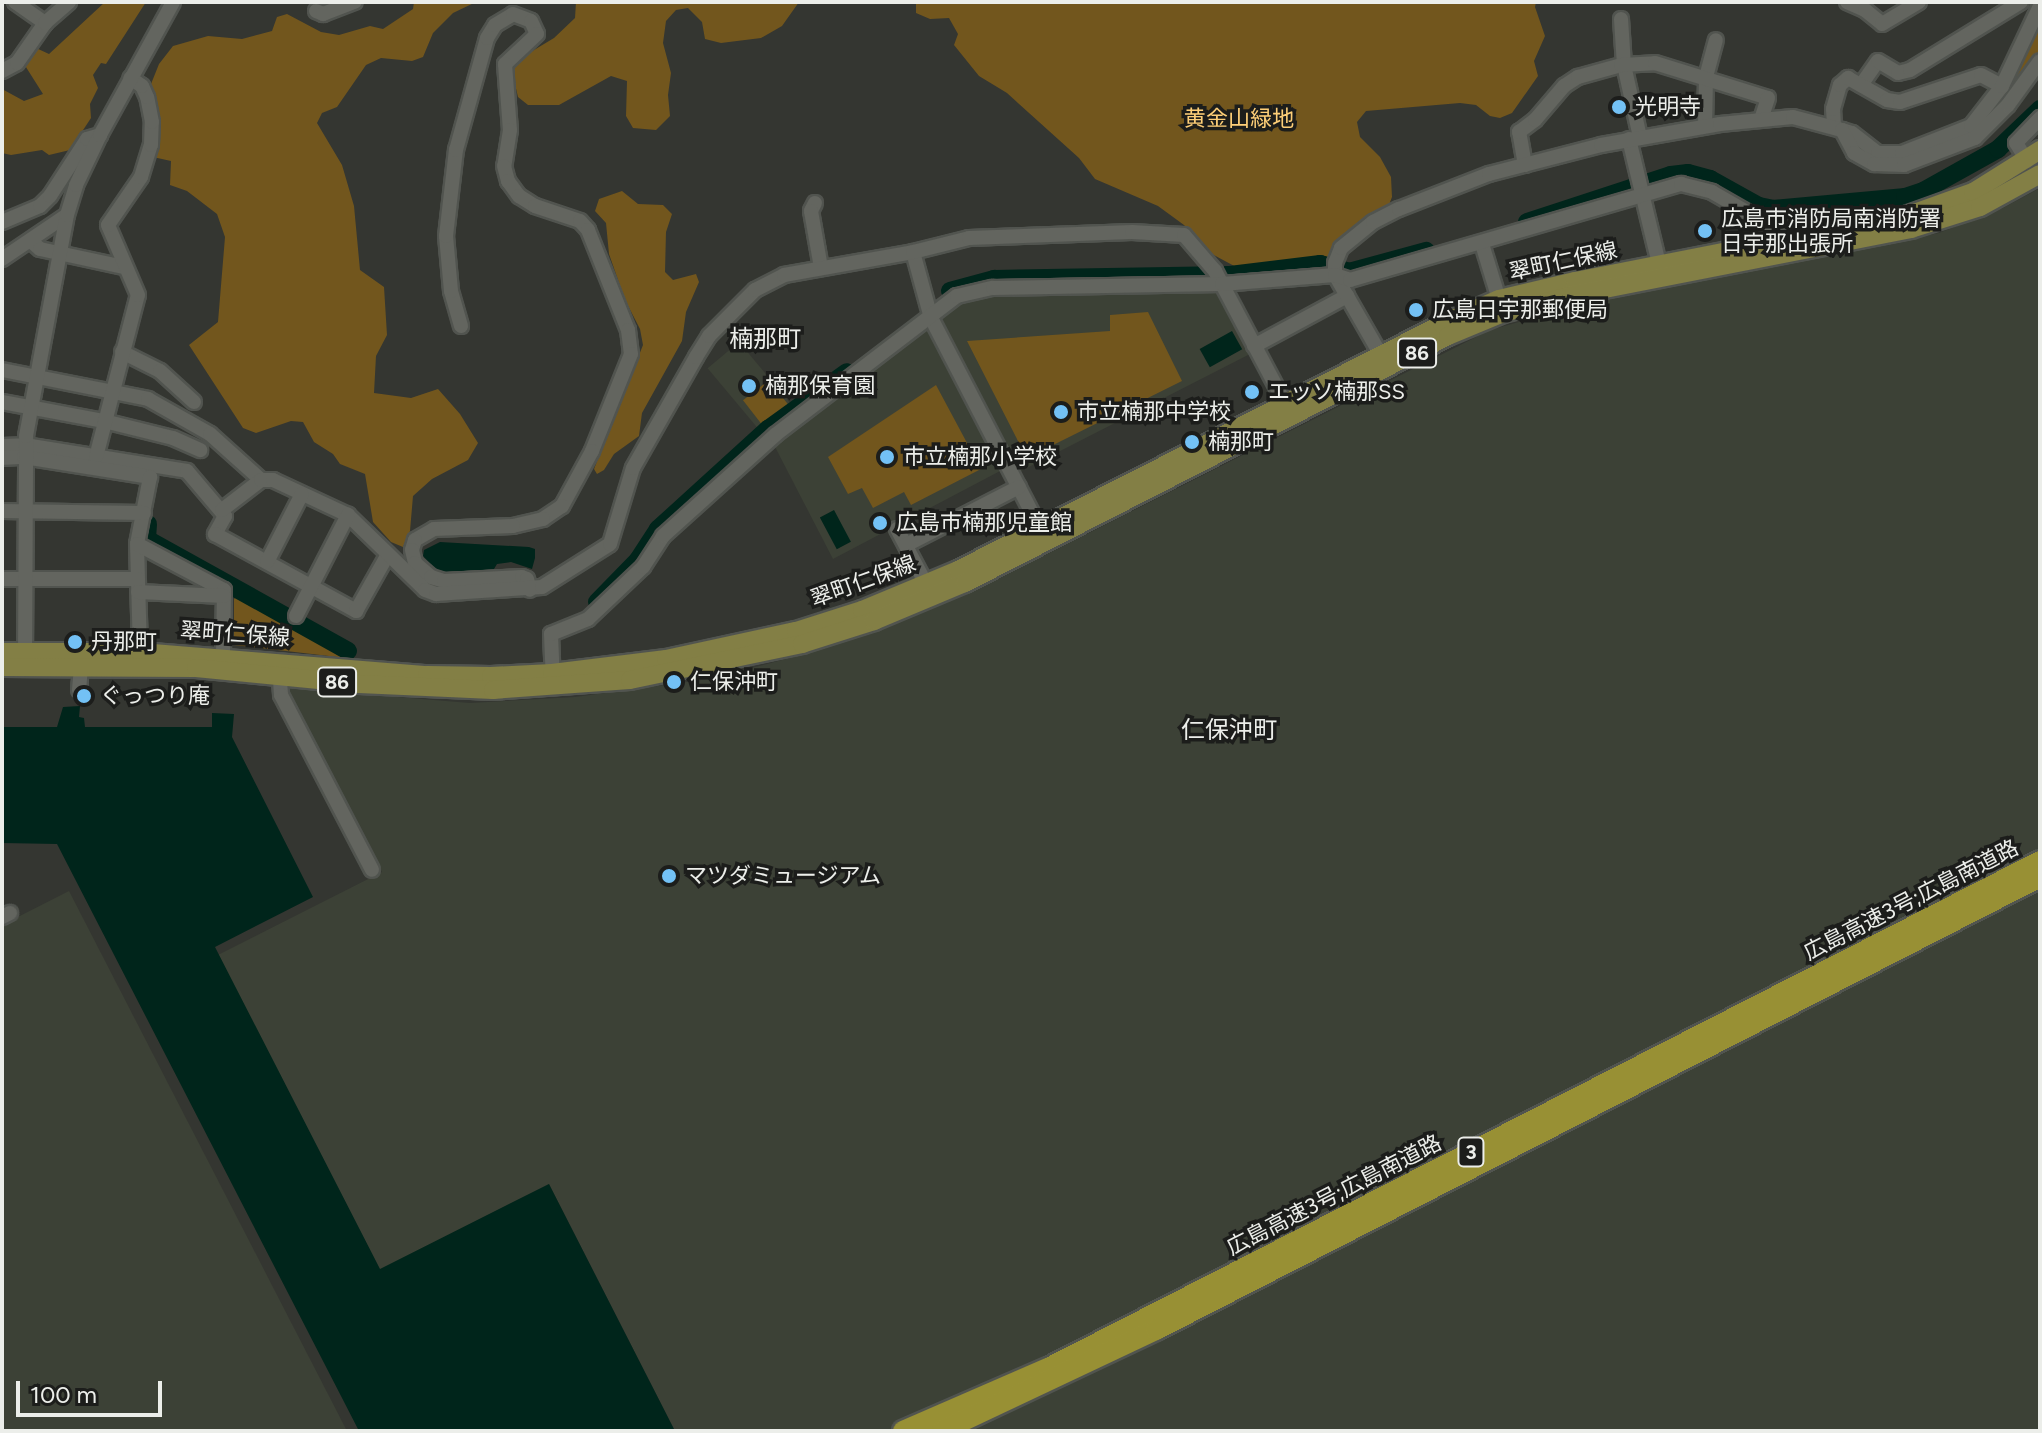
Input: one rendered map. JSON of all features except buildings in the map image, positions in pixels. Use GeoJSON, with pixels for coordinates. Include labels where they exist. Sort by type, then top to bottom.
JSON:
{"type":"FeatureCollection","features":[{"type":"Feature","properties":{"kind":"highway","name":"広島高速3号;広島南道路"},"geometry":{"type":"LineString","coordinates":[[942,1431],[1156,1330],[1930,934],[2039,869]]}},
{"type":"Feature","properties":{"kind":"highway","name":"広島高速3号;広島南道路"},"geometry":{"type":"LineString","coordinates":[[903,1431],[1073,1355],[2039,869]]}},
{"type":"Feature","properties":{"kind":"main road","name":"翠町仁保線"},"geometry":{"type":"LineString","coordinates":[[1662,273],[1768,244],[1929,209],[2036,162]]}},
{"type":"Feature","properties":{"kind":"main road","name":"翠町仁保線"},"geometry":{"type":"LineString","coordinates":[[727,654],[849,615],[1044,535],[1501,306],[1936,222],[2000,198],[2036,162]]}},
{"type":"Feature","properties":{"kind":"main road","name":"翠町仁保線"},"geometry":{"type":"LineString","coordinates":[[2,652],[25,660],[81,667],[278,668],[343,675],[553,680],[666,659],[802,644],[874,621],[965,583],[1044,535]]}},
{"type":"Feature","properties":{"kind":"main road","name":"翠町仁保線"},"geometry":{"type":"LineString","coordinates":[[2,667],[25,660],[140,652],[223,656],[278,668]]}},
{"type":"Feature","properties":{"kind":"street"},"geometry":{"type":"LineString","coordinates":[[15,2],[45,23]]}},
{"type":"Feature","properties":{"kind":"street"},"geometry":{"type":"LineString","coordinates":[[2,71],[17,63],[45,23],[69,2]]}},
{"type":"Feature","properties":{"kind":"street"},"geometry":{"type":"LineString","coordinates":[[25,660],[25,451],[36,375],[67,215],[76,185],[100,135],[173,2]]}},
{"type":"Feature","properties":{"kind":"street"},"geometry":{"type":"LineString","coordinates":[[316,11],[323,14],[355,2]]}},
{"type":"Feature","properties":{"kind":"street"},"geometry":{"type":"LineString","coordinates":[[1847,2],[1865,10],[1882,24],[1919,2]]}},
{"type":"Feature","properties":{"kind":"street"},"geometry":{"type":"LineString","coordinates":[[1861,85],[1878,61],[1898,73],[1910,70],[2021,2]]}},
{"type":"Feature","properties":{"kind":"street"},"geometry":{"type":"LineString","coordinates":[[1385,362],[1335,271],[1341,248],[1386,215],[1489,174],[1634,138],[1705,126],[1793,117],[1852,133],[1878,153],[1902,153],[1971,126],[2002,86],[2040,6]]}},
{"type":"Feature","properties":{"kind":"street"},"geometry":{"type":"LineString","coordinates":[[461,326],[451,291],[446,236],[456,150],[487,38],[495,25],[513,14],[531,21],[537,34],[505,64],[510,130],[504,166],[508,181],[527,201],[571,217],[588,230],[628,330],[632,342],[631,354],[592,451],[562,506],[543,519],[513,526],[434,529],[415,540],[412,550],[415,563],[431,577],[444,581],[522,577],[527,579],[530,590]]}},
{"type":"Feature","properties":{"kind":"street"},"geometry":{"type":"LineString","coordinates":[[1621,19],[1624,65],[1641,188],[1662,273]]}},
{"type":"Feature","properties":{"kind":"street"},"geometry":{"type":"LineString","coordinates":[[1705,126],[1706,77],[1716,40]]}},
{"type":"Feature","properties":{"kind":"street"},"geometry":{"type":"LineString","coordinates":[[2,53],[17,63]]}},
{"type":"Feature","properties":{"kind":"street"},"geometry":{"type":"LineString","coordinates":[[2002,86],[1981,75],[1900,102],[1887,100],[1848,78],[1840,85],[1833,109],[1838,129],[1854,153],[1874,164],[1904,165],[1975,138],[2008,105],[2040,61]]}},
{"type":"Feature","properties":{"kind":"street"},"geometry":{"type":"LineString","coordinates":[[1525,165],[1519,132],[1535,120],[1564,86],[1578,77],[1624,65],[1655,63],[1768,98],[1761,120]]}},
{"type":"Feature","properties":{"kind":"street"},"geometry":{"type":"LineString","coordinates":[[123,267],[108,221],[147,163],[152,122],[142,86],[130,78]]}},
{"type":"Feature","properties":{"kind":"street"},"geometry":{"type":"LineString","coordinates":[[2036,162],[2016,143],[2040,118]]}},
{"type":"Feature","properties":{"kind":"street"},"geometry":{"type":"LineString","coordinates":[[2,222],[40,206],[50,196],[87,139],[100,135]]}},
{"type":"Feature","properties":{"kind":"street"},"geometry":{"type":"LineString","coordinates":[[553,680],[551,634],[588,619],[643,567],[663,536],[775,435],[957,296],[993,288],[1335,271],[1350,280],[1482,244],[1641,188],[1681,184],[1712,192],[1766,223],[1768,244]]}},
{"type":"Feature","properties":{"kind":"street"},"geometry":{"type":"LineString","coordinates":[[815,203],[811,211],[821,268]]}},
{"type":"Feature","properties":{"kind":"street"},"geometry":{"type":"LineString","coordinates":[[2,259],[67,215]]}},
{"type":"Feature","properties":{"kind":"street"},"geometry":{"type":"LineString","coordinates":[[222,510],[261,480],[273,480],[348,515],[425,590],[436,594],[542,587],[610,544],[633,468],[709,336],[755,290],[784,275],[913,252],[969,238],[1177,231],[1184,235],[1219,278],[1289,411]]}},
{"type":"Feature","properties":{"kind":"street"},"geometry":{"type":"LineString","coordinates":[[31,241],[40,249],[123,267],[132,275],[138,295],[96,457]]}},
{"type":"Feature","properties":{"kind":"street"},"geometry":{"type":"LineString","coordinates":[[1482,244],[1501,306]]}},
{"type":"Feature","properties":{"kind":"street"},"geometry":{"type":"LineString","coordinates":[[913,252],[931,318],[1044,535]]}},
{"type":"Feature","properties":{"kind":"street"},"geometry":{"type":"LineString","coordinates":[[1254,346],[1347,296]]}},
{"type":"Feature","properties":{"kind":"street"},"geometry":{"type":"LineString","coordinates":[[122,352],[160,371],[194,402]]}},
{"type":"Feature","properties":{"kind":"street"},"geometry":{"type":"LineString","coordinates":[[2,370],[148,399],[210,434],[261,480]]}},
{"type":"Feature","properties":{"kind":"street"},"geometry":{"type":"LineString","coordinates":[[148,399],[160,371]]}},
{"type":"Feature","properties":{"kind":"street"},"geometry":{"type":"LineString","coordinates":[[2,402],[104,421],[173,438],[200,450]]}},
{"type":"Feature","properties":{"kind":"street"},"geometry":{"type":"LineString","coordinates":[[187,471],[210,434]]}},
{"type":"Feature","properties":{"kind":"street"},"geometry":{"type":"LineString","coordinates":[[2,446],[150,477],[137,544],[140,652]]}},
{"type":"Feature","properties":{"kind":"street"},"geometry":{"type":"LineString","coordinates":[[2,458],[25,451],[96,457],[187,471],[225,516],[215,534],[356,611],[387,556]]}},
{"type":"Feature","properties":{"kind":"street"},"geometry":{"type":"LineString","coordinates":[[906,545],[1019,487]]}},
{"type":"Feature","properties":{"kind":"street"},"geometry":{"type":"LineString","coordinates":[[267,562],[302,494]]}},
{"type":"Feature","properties":{"kind":"street"},"geometry":{"type":"LineString","coordinates":[[2,511],[144,513]]}},
{"type":"Feature","properties":{"kind":"street"},"geometry":{"type":"LineString","coordinates":[[296,616],[348,515]]}},
{"type":"Feature","properties":{"kind":"street"},"geometry":{"type":"LineString","coordinates":[[897,529],[926,584]]}},
{"type":"Feature","properties":{"kind":"street"},"geometry":{"type":"LineString","coordinates":[[137,544],[224,590],[223,656]]}},
{"type":"Feature","properties":{"kind":"street"},"geometry":{"type":"LineString","coordinates":[[2,579],[138,586],[224,596]]}},
{"type":"Feature","properties":{"kind":"street"},"geometry":{"type":"LineString","coordinates":[[79,690],[81,667]]}},
{"type":"Feature","properties":{"kind":"street"},"geometry":{"type":"LineString","coordinates":[[278,668],[281,695],[372,870]]}},
{"type":"Feature","properties":{"kind":"shaded area"},"geometry":{"type":"Polygon","coordinates":[[[2040,188],[2040,1431],[675,1431],[549,1184],[380,1270],[218,955],[382,872],[289,694],[290,688],[470,703],[575,697],[709,679],[805,654],[873,632],[984,586],[1490,330],[1572,307],[1939,233],[2003,208],[2040,188]]]}},
{"type":"Feature","properties":{"kind":"shaded area","name":"市立楠那中学校"},"geometry":{"type":"Polygon","coordinates":[[[1216,286],[1252,353],[1019,472],[940,315],[955,302],[993,291],[1216,286]]]}},
{"type":"Feature","properties":{"kind":"shaded area","name":"市立楠那小学校"},"geometry":{"type":"Polygon","coordinates":[[[925,328],[930,329],[1002,470],[833,559],[773,443],[925,328]]]}},
{"type":"Feature","properties":{"kind":"shaded area"},"geometry":{"type":"Polygon","coordinates":[[[1232,331],[1242,349],[1210,367],[1200,349],[1232,331]]]}},
{"type":"Feature","properties":{"kind":"shaded area","name":"楠那保育園"},"geometry":{"type":"Polygon","coordinates":[[[739,342],[792,405],[760,431],[708,368],[739,342]]]}},
{"type":"Feature","properties":{"kind":"shaded area"},"geometry":{"type":"Polygon","coordinates":[[[834,510],[851,542],[837,549],[820,518],[834,510]]]}},
{"type":"Feature","properties":{"kind":"shaded area"},"geometry":{"type":"Polygon","coordinates":[[[440,542],[529,547],[535,549],[535,558],[532,569],[511,562],[497,564],[491,574],[438,572],[423,556],[424,550],[440,542]]]}},
{"type":"Feature","properties":{"kind":"shaded area"},"geometry":{"type":"Polygon","coordinates":[[[80,706],[79,717],[84,718],[85,727],[212,727],[212,713],[234,714],[232,737],[313,897],[215,947],[380,1269],[549,1184],[675,1431],[359,1431],[57,844],[2,843],[2,727],[57,727],[63,707],[80,706]]]}},
{"type":"Feature","properties":{"kind":"shaded area"},"geometry":{"type":"Polygon","coordinates":[[[69,891],[347,1431],[2,1431],[2,925],[69,891]]]}},
{"type":"Feature","properties":{"kind":"green space"},"geometry":{"type":"Polygon","coordinates":[[[105,2],[146,2],[106,64],[101,63],[93,75],[98,88],[90,104],[91,118],[70,150],[49,155],[42,150],[11,155],[2,153],[2,89],[24,101],[43,94],[24,64],[36,48],[49,54],[105,2]]]}},
{"type":"Feature","properties":{"kind":"green space"},"geometry":{"type":"Polygon","coordinates":[[[414,2],[476,2],[453,13],[433,33],[423,57],[412,61],[381,58],[366,65],[337,107],[322,113],[317,123],[342,165],[354,206],[360,270],[384,287],[387,335],[376,356],[374,393],[411,398],[438,389],[460,414],[478,443],[468,460],[432,479],[413,496],[410,531],[403,547],[391,542],[373,522],[365,474],[340,464],[333,454],[314,442],[303,422],[291,421],[256,433],[243,428],[189,345],[218,322],[225,237],[217,214],[187,191],[170,185],[171,161],[153,157],[149,89],[159,64],[173,46],[208,36],[242,39],[272,31],[277,17],[287,14],[321,32],[339,35],[370,26],[383,29],[413,9],[414,2]]]}},
{"type":"Feature","properties":{"kind":"green space"},"geometry":{"type":"Polygon","coordinates":[[[576,2],[799,2],[782,26],[761,38],[721,43],[705,39],[702,22],[688,8],[676,10],[666,21],[663,43],[671,73],[668,95],[670,116],[656,130],[633,128],[626,116],[627,81],[611,76],[559,105],[528,105],[518,97],[512,72],[519,59],[554,38],[575,18],[576,2]]]}},
{"type":"Feature","properties":{"kind":"green space","name":"黄金山緑地"},"geometry":{"type":"Polygon","coordinates":[[[916,2],[1536,2],[1545,36],[1534,61],[1538,76],[1512,113],[1500,118],[1490,116],[1476,105],[1460,103],[1366,111],[1357,122],[1360,137],[1380,157],[1391,177],[1392,197],[1387,210],[1329,263],[1238,268],[1210,253],[1184,225],[1158,206],[1095,179],[1079,158],[1007,93],[979,76],[954,45],[958,34],[949,18],[930,19],[916,13],[916,2]]]}},
{"type":"Feature","properties":{"kind":"green space"},"geometry":{"type":"Polygon","coordinates":[[[2040,20],[2040,52],[2012,92],[1974,134],[2040,20]]]}},
{"type":"Feature","properties":{"kind":"green space"},"geometry":{"type":"Polygon","coordinates":[[[622,191],[638,204],[663,205],[672,214],[666,232],[665,272],[673,280],[696,274],[699,282],[686,312],[682,341],[642,413],[639,436],[614,454],[604,470],[597,474],[594,469],[643,345],[640,329],[625,300],[609,254],[606,223],[595,211],[599,199],[622,191]]]}},
{"type":"Feature","properties":{"kind":"green space"},"geometry":{"type":"Polygon","coordinates":[[[1148,312],[1182,381],[1039,452],[1021,447],[967,341],[1110,331],[1110,315],[1148,312]]]}},
{"type":"Feature","properties":{"kind":"green space"},"geometry":{"type":"Polygon","coordinates":[[[769,380],[788,404],[762,425],[743,400],[769,380]]]}},
{"type":"Feature","properties":{"kind":"green space"},"geometry":{"type":"Polygon","coordinates":[[[936,385],[981,469],[911,505],[904,492],[873,508],[862,488],[848,494],[828,457],[936,385]]]}},
{"type":"Feature","properties":{"kind":"green space"},"geometry":{"type":"Polygon","coordinates":[[[237,596],[346,655],[346,658],[234,645],[234,599],[237,596]]]}},
{"type":"Feature","properties":{"kind":"waterway"},"geometry":{"type":"LineString","coordinates":[[1527,222],[1671,175],[1688,173],[1710,179],[1759,206],[1773,209],[1905,197],[1923,191],[1998,149],[2040,109]]}},
{"type":"Feature","properties":{"kind":"waterway"},"geometry":{"type":"LineString","coordinates":[[950,291],[994,279],[1230,275],[1320,264],[1349,272],[1426,251]]}},
{"type":"Feature","properties":{"kind":"waterway"},"geometry":{"type":"LineString","coordinates":[[597,602],[638,560],[658,529],[768,429],[847,372]]}},
{"type":"Feature","properties":{"kind":"waterway"},"geometry":{"type":"LineString","coordinates":[[148,524],[147,539],[348,651]]}},
{"type":"Feature","properties":{"kind":"place","name":"光明寺"},"geometry":{"type":"Point","coordinates":[1619,107]}},
{"type":"Feature","properties":{"kind":"place","name":"広島市消防局南消防署 日宇那出張所"},"geometry":{"type":"Point","coordinates":[1705,231]}},
{"type":"Feature","properties":{"kind":"place","name":"広島日宇那郵便局"},"geometry":{"type":"Point","coordinates":[1416,310]}},
{"type":"Feature","properties":{"kind":"place","name":"楠那保育園"},"geometry":{"type":"Point","coordinates":[749,386]}},
{"type":"Feature","properties":{"kind":"place","name":"エッソ楠那SS"},"geometry":{"type":"Point","coordinates":[1252,392]}},
{"type":"Feature","properties":{"kind":"place","name":"市立楠那中学校"},"geometry":{"type":"Point","coordinates":[1061,412]}},
{"type":"Feature","properties":{"kind":"place","name":"楠那町"},"geometry":{"type":"Point","coordinates":[1192,442]}},
{"type":"Feature","properties":{"kind":"place","name":"市立楠那小学校"},"geometry":{"type":"Point","coordinates":[887,457]}},
{"type":"Feature","properties":{"kind":"place","name":"広島市楠那児童館"},"geometry":{"type":"Point","coordinates":[880,523]}},
{"type":"Feature","properties":{"kind":"place","name":"丹那町"},"geometry":{"type":"Point","coordinates":[75,642]}},
{"type":"Feature","properties":{"kind":"place","name":"仁保沖町"},"geometry":{"type":"Point","coordinates":[674,682]}},
{"type":"Feature","properties":{"kind":"place","name":"ぐっつり庵"},"geometry":{"type":"Point","coordinates":[84,696]}},
{"type":"Feature","properties":{"kind":"place","name":"マツダミュージアム"},"geometry":{"type":"Point","coordinates":[669,876]}},
{"type":"Feature","properties":{"kind":"district","name":"楠那町"},"geometry":{"type":"Point","coordinates":[765,339]}},
{"type":"Feature","properties":{"kind":"district","name":"仁保沖町"},"geometry":{"type":"Point","coordinates":[1229,730]}}]}
